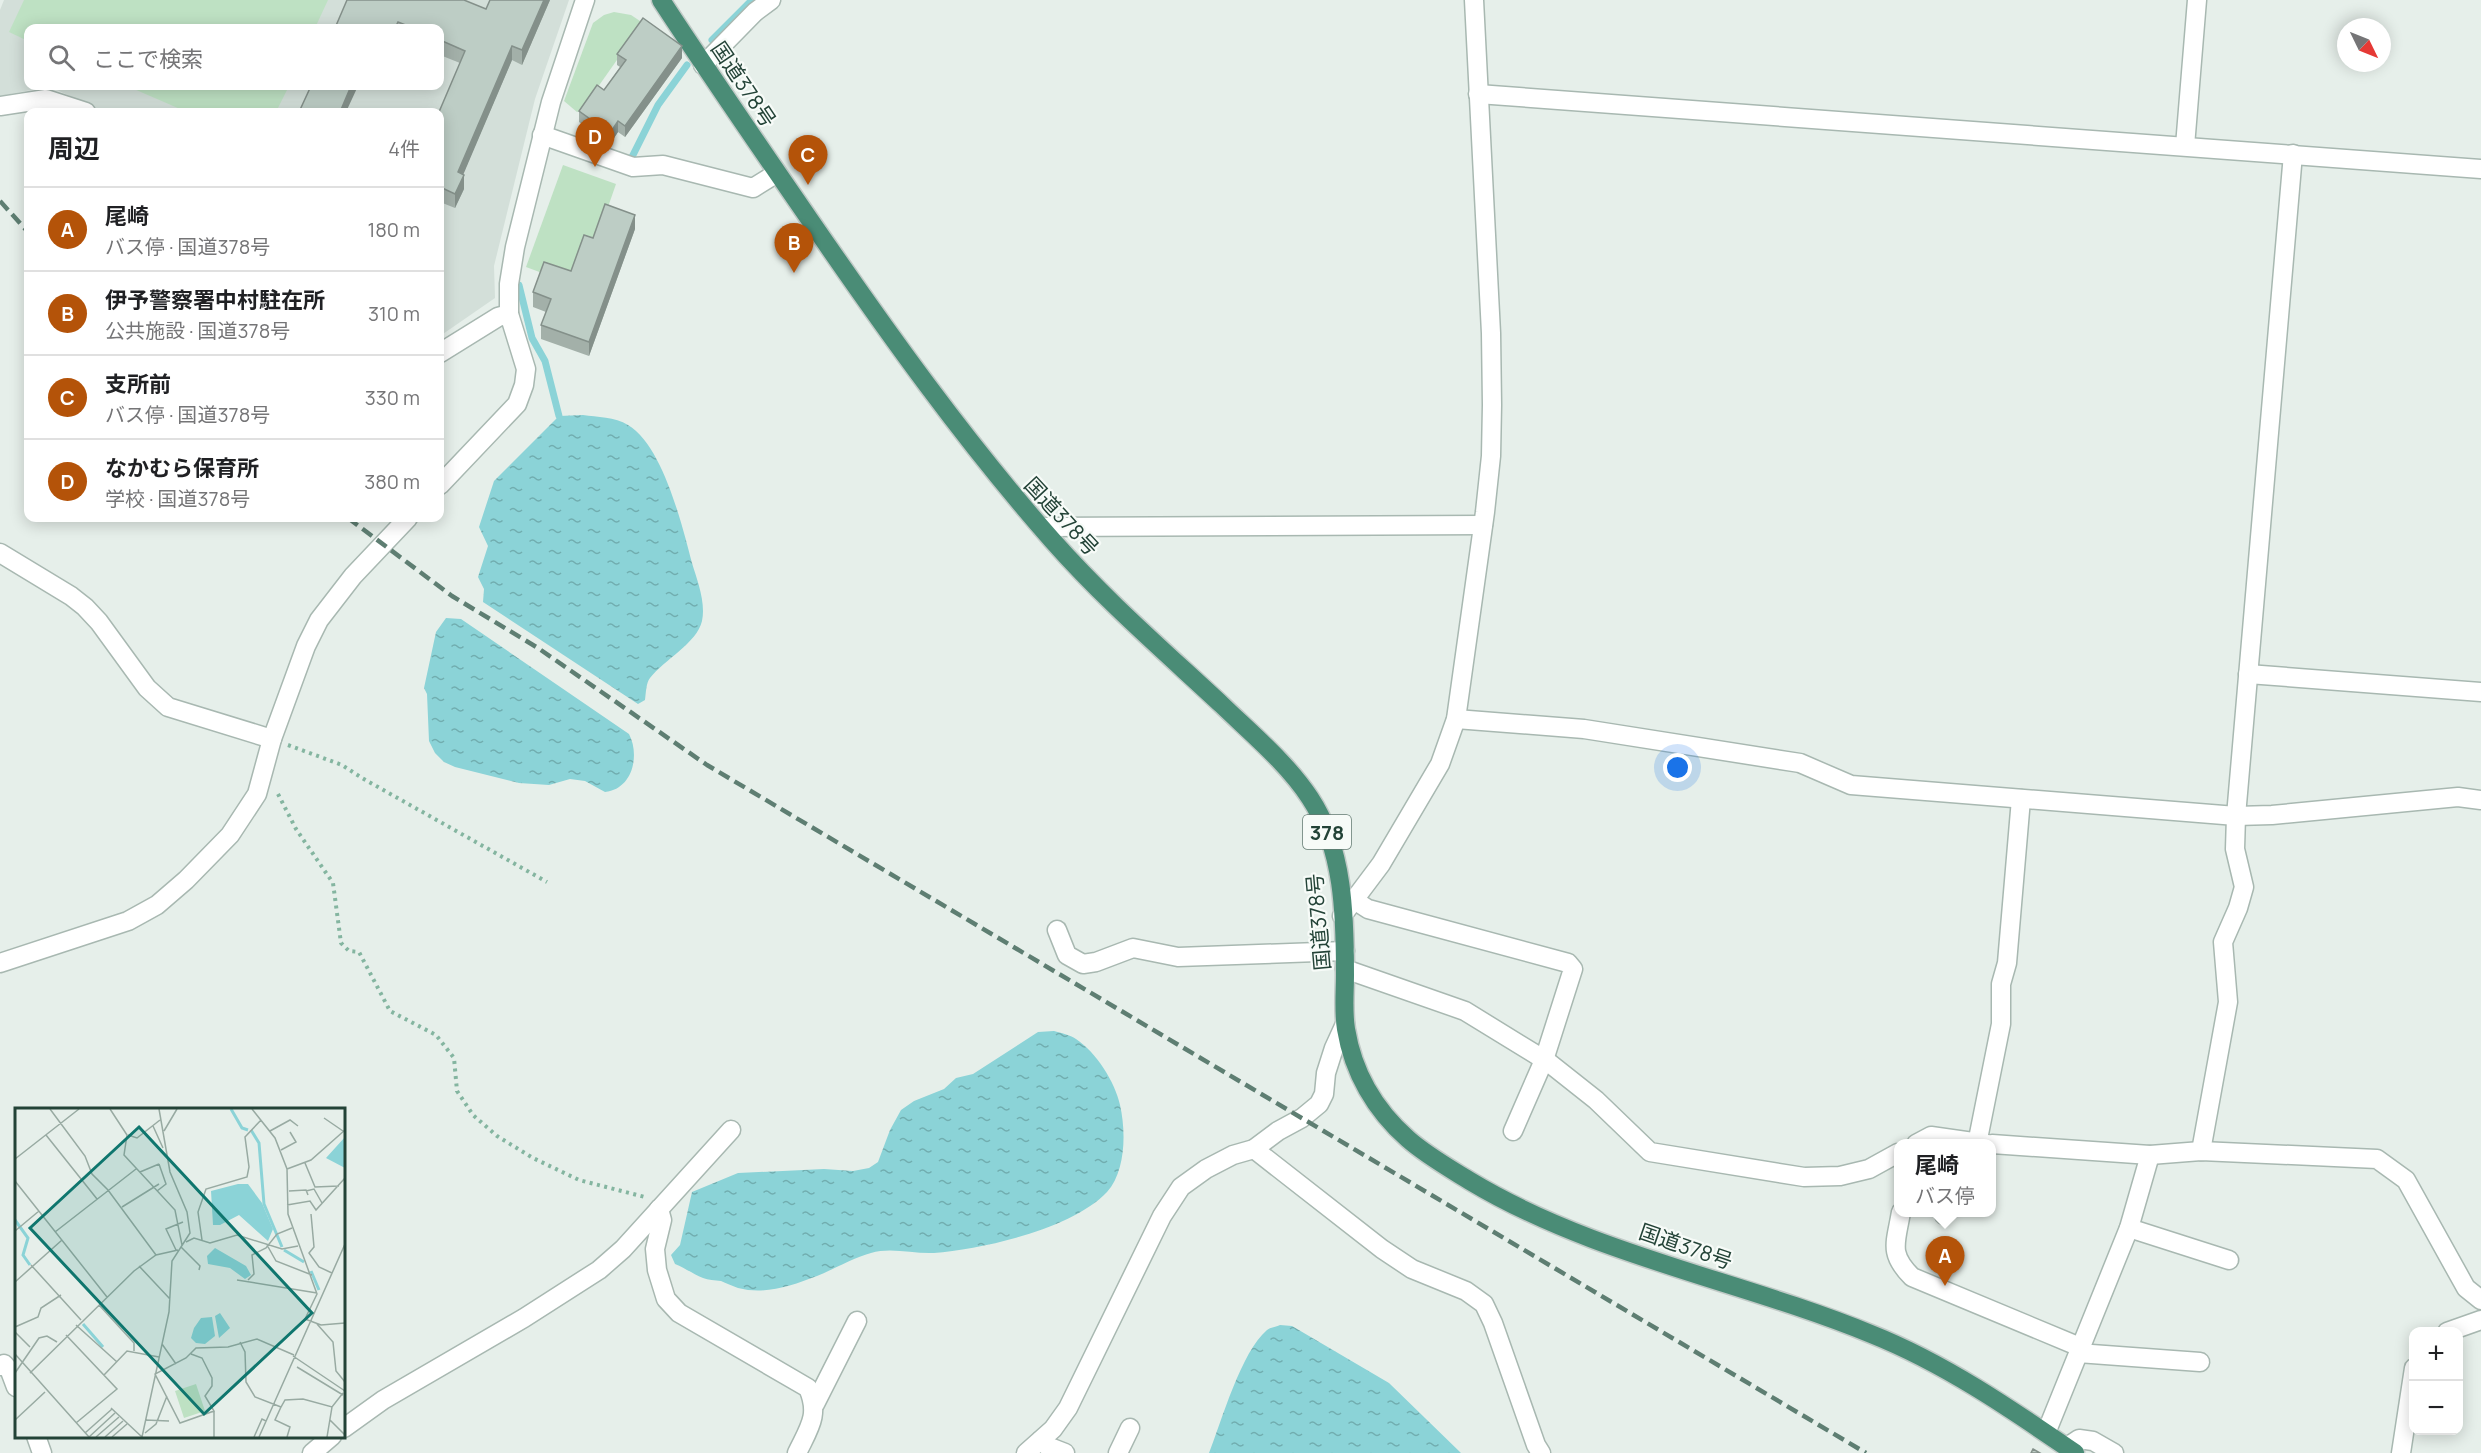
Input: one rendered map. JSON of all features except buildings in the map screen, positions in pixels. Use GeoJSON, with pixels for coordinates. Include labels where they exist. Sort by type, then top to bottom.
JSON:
{"type":"FeatureCollection","features":[{"type":"Feature","properties":{"kind":"highway","name":"国道378号"},"geometry":{"type":"LineString","coordinates":[[661,0],[777,173],[960,430],[1041,527],[1119,608],[1249,731],[1308,794],[1322,818],[1337,865],[1345,960],[1345,1024],[1352,1056],[1365,1088],[1382,1113],[1410,1140],[1497,1197],[1552,1224],[1870,1333],[1953,1374],[2071,1450]]}},
{"type":"Feature","properties":{"kind":"street"},"geometry":{"type":"LineString","coordinates":[[444,481],[517,404],[524,385],[526,369],[509,314],[509,284],[515,247],[542,135],[585,0]]}},
{"type":"Feature","properties":{"kind":"street"},"geometry":{"type":"LineString","coordinates":[[703,64],[755,12],[771,0]]}},
{"type":"Feature","properties":{"kind":"street"},"geometry":{"type":"LineString","coordinates":[[1342,916],[1381,864],[1440,764],[1456,719],[1491,456],[1492,343],[1474,0]]}},
{"type":"Feature","properties":{"kind":"street"},"geometry":{"type":"LineString","coordinates":[[2186,146],[2197,0]]}},
{"type":"Feature","properties":{"kind":"street"},"geometry":{"type":"LineString","coordinates":[[1478,94],[2481,169]]}},
{"type":"Feature","properties":{"kind":"street"},"geometry":{"type":"LineString","coordinates":[[0,106],[46,99],[74,108]]}},
{"type":"Feature","properties":{"kind":"street"},"geometry":{"type":"LineString","coordinates":[[542,135],[625,165],[633,167],[663,165],[753,188],[777,173]]}},
{"type":"Feature","properties":{"kind":"street"},"geometry":{"type":"LineString","coordinates":[[2201,1151],[2228,1002],[2223,942],[2238,908],[2244,887],[2235,849],[2236,816],[2293,154]]}},
{"type":"Feature","properties":{"kind":"street"},"geometry":{"type":"LineString","coordinates":[[444,351],[498,317],[509,314]]}},
{"type":"Feature","properties":{"kind":"street"},"geometry":{"type":"LineString","coordinates":[[0,963],[128,921],[157,905],[186,880],[230,835],[257,794],[272,739],[306,646],[319,620],[352,576],[404,522]]}},
{"type":"Feature","properties":{"kind":"street"},"geometry":{"type":"LineString","coordinates":[[1041,527],[1483,525]]}},
{"type":"Feature","properties":{"kind":"street"},"geometry":{"type":"LineString","coordinates":[[0,554],[71,596],[85,607],[99,622],[147,687],[168,706],[272,739]]}},
{"type":"Feature","properties":{"kind":"street"},"geometry":{"type":"LineString","coordinates":[[2248,674],[2481,692]]}},
{"type":"Feature","properties":{"kind":"street"},"geometry":{"type":"LineString","coordinates":[[1456,719],[1584,729],[1800,763],[1851,785],[2236,816],[2272,815],[2458,797],[2481,800]]}},
{"type":"Feature","properties":{"kind":"street"},"geometry":{"type":"LineString","coordinates":[[1978,1139],[2001,1024],[2001,984],[2007,963],[2021,799]]}},
{"type":"Feature","properties":{"kind":"street"},"geometry":{"type":"LineString","coordinates":[[1354,900],[1368,909],[1568,963],[1574,969],[1544,1060],[1513,1131]]}},
{"type":"Feature","properties":{"kind":"street"},"geometry":{"type":"LineString","coordinates":[[1057,930],[1067,955],[1083,964],[1096,962],[1133,948],[1178,957],[1345,960],[1465,1011],[1544,1060],[1596,1100],[1650,1152],[1804,1177],[1840,1176],[1869,1169],[1894,1156]]}},
{"type":"Feature","properties":{"kind":"street"},"geometry":{"type":"LineString","coordinates":[[1045,1446],[1053,1429],[1068,1408],[1162,1216],[1181,1187],[1206,1169],[1233,1155],[1254,1149],[1278,1131],[1302,1118],[1319,1104],[1324,1094],[1329,1064],[1345,1024]]}},
{"type":"Feature","properties":{"kind":"street"},"geometry":{"type":"LineString","coordinates":[[345,1427],[383,1400],[524,1318],[599,1270],[623,1249],[731,1130]]}},
{"type":"Feature","properties":{"kind":"street"},"geometry":{"type":"LineString","coordinates":[[1924,1139],[1930,1136],[1950,1139]]}},
{"type":"Feature","properties":{"kind":"street"},"geometry":{"type":"LineString","coordinates":[[1996,1144],[2150,1155],[2201,1151],[2377,1159],[2390,1166],[2406,1180],[2466,1288],[2481,1300]]}},
{"type":"Feature","properties":{"kind":"street"},"geometry":{"type":"LineString","coordinates":[[1254,1149],[1382,1249],[1412,1269],[1466,1291],[1484,1304],[1493,1323],[1536,1445],[1541,1453]]}},
{"type":"Feature","properties":{"kind":"street"},"geometry":{"type":"LineString","coordinates":[[2046,1433],[2129,1228],[2150,1155]]}},
{"type":"Feature","properties":{"kind":"street"},"geometry":{"type":"LineString","coordinates":[[659,1209],[662,1220],[655,1258],[666,1299],[679,1313],[808,1388],[815,1404]]}},
{"type":"Feature","properties":{"kind":"street"},"geometry":{"type":"LineString","coordinates":[[1900,1217],[1895,1255],[1900,1265],[1912,1277],[2079,1350],[2200,1362]]}},
{"type":"Feature","properties":{"kind":"street"},"geometry":{"type":"LineString","coordinates":[[2129,1228],[2229,1260]]}},
{"type":"Feature","properties":{"kind":"street"},"geometry":{"type":"LineString","coordinates":[[2461,1327],[2481,1320]]}},
{"type":"Feature","properties":{"kind":"street"},"geometry":{"type":"LineString","coordinates":[[797,1453],[811,1422],[815,1404],[857,1321]]}},
{"type":"Feature","properties":{"kind":"street"},"geometry":{"type":"LineString","coordinates":[[0,1366],[4,1364],[10,1371],[15,1384]]}},
{"type":"Feature","properties":{"kind":"street"},"geometry":{"type":"LineString","coordinates":[[2401,1453],[2412,1381]]}},
{"type":"Feature","properties":{"kind":"street"},"geometry":{"type":"LineString","coordinates":[[1118,1453],[1130,1428]]}},
{"type":"Feature","properties":{"kind":"street"},"geometry":{"type":"LineString","coordinates":[[36,1438],[42,1453]]}},
{"type":"Feature","properties":{"kind":"street"},"geometry":{"type":"LineString","coordinates":[[312,1453],[331,1438]]}},
{"type":"Feature","properties":{"kind":"street"},"geometry":{"type":"LineString","coordinates":[[2071,1450],[2079,1439],[2093,1441],[2114,1453]]}},
{"type":"Feature","properties":{"kind":"street"},"geometry":{"type":"LineString","coordinates":[[1026,1453],[1045,1446],[1065,1453]]}},
{"type":"Feature","properties":{"kind":"path"},"geometry":{"type":"LineString","coordinates":[[272,739],[342,765],[547,882]]}},
{"type":"Feature","properties":{"kind":"path"},"geometry":{"type":"LineString","coordinates":[[264,768],[296,829],[333,883],[341,943],[349,951],[359,952],[390,1011],[436,1035],[454,1058],[457,1091],[473,1115],[497,1136],[533,1158],[579,1180],[643,1195],[659,1209]]}},
{"type":"Feature","properties":{"kind":"shaded area"},"geometry":{"type":"Polygon","coordinates":[[[4,0],[569,0],[535,99],[494,266],[495,298],[444,333],[444,108],[96,108],[57,90],[444,90],[444,24],[24,24],[24,90],[31,90],[0,96],[0,10],[4,0]]]}},
{"type":"Feature","properties":{"kind":"green space"},"geometry":{"type":"Polygon","coordinates":[[[24,0],[328,0],[317,24],[24,24],[24,39],[9,32],[24,0]]]}},
{"type":"Feature","properties":{"kind":"green space"},"geometry":{"type":"Polygon","coordinates":[[[614,12],[631,15],[643,23],[581,111],[577,112],[564,101],[593,23],[604,15],[614,12]]]}},
{"type":"Feature","properties":{"kind":"green space"},"geometry":{"type":"Polygon","coordinates":[[[136,90],[287,90],[278,108],[178,108],[136,90]]]}},
{"type":"Feature","properties":{"kind":"green space"},"geometry":{"type":"Polygon","coordinates":[[[563,165],[616,184],[593,250],[569,283],[526,267],[563,165]]]}},
{"type":"Feature","properties":{"kind":"water"},"geometry":{"type":"Polygon","coordinates":[[[583,415],[623,422],[640,435],[651,450],[677,508],[702,599],[703,614],[699,629],[687,644],[650,678],[645,700],[638,704],[483,602],[484,589],[478,577],[488,546],[479,527],[494,481],[559,416],[583,415]]]}},
{"type":"Feature","properties":{"kind":"water"},"geometry":{"type":"Polygon","coordinates":[[[446,618],[461,619],[629,734],[634,761],[628,778],[622,785],[615,790],[605,792],[585,781],[570,779],[549,785],[519,783],[455,767],[444,762],[435,753],[429,741],[427,694],[424,688],[436,632],[446,618]]]}},
{"type":"Feature","properties":{"kind":"water"},"geometry":{"type":"Polygon","coordinates":[[[1054,1031],[1074,1038],[1091,1052],[1109,1077],[1120,1105],[1124,1138],[1118,1173],[1107,1192],[1092,1205],[1050,1227],[1001,1242],[934,1253],[879,1251],[807,1280],[768,1290],[748,1290],[721,1281],[709,1280],[675,1264],[671,1255],[680,1245],[692,1192],[738,1173],[824,1169],[853,1171],[869,1168],[878,1162],[890,1130],[901,1110],[914,1101],[944,1089],[956,1078],[973,1074],[1038,1032],[1054,1031]]]}},
{"type":"Feature","properties":{"kind":"water"},"geometry":{"type":"Polygon","coordinates":[[[1280,1325],[1292,1326],[1389,1383],[1461,1453],[1209,1453],[1233,1387],[1249,1354],[1267,1330],[1280,1325]]]}},
{"type":"Feature","properties":{"kind":"waterway"},"geometry":{"type":"LineString","coordinates":[[712,40],[752,0]]}},
{"type":"Feature","properties":{"kind":"waterway"},"geometry":{"type":"LineString","coordinates":[[631,159],[658,105],[687,65]]}},
{"type":"Feature","properties":{"kind":"waterway"},"geometry":{"type":"LineString","coordinates":[[519,285],[532,338],[545,361],[559,416]]}},
{"type":"Feature","properties":{"kind":"railway"},"geometry":{"type":"LineString","coordinates":[[0,201],[24,228]]}},
{"type":"Feature","properties":{"kind":"railway"},"geometry":{"type":"LineString","coordinates":[[353,522],[452,596],[538,648],[707,765],[1866,1453]]}},
{"type":"Feature","properties":{"kind":"place","name":"なかむら保育所"},"geometry":{"type":"Point","coordinates":[595,167]}},
{"type":"Feature","properties":{"kind":"place","name":"支所前"},"geometry":{"type":"Point","coordinates":[808,185]}},
{"type":"Feature","properties":{"kind":"place","name":"伊予警察署中村駐在所"},"geometry":{"type":"Point","coordinates":[794,273]}},
{"type":"Feature","properties":{"kind":"place","name":"尾崎"},"geometry":{"type":"Point","coordinates":[1945,1286]}}]}
